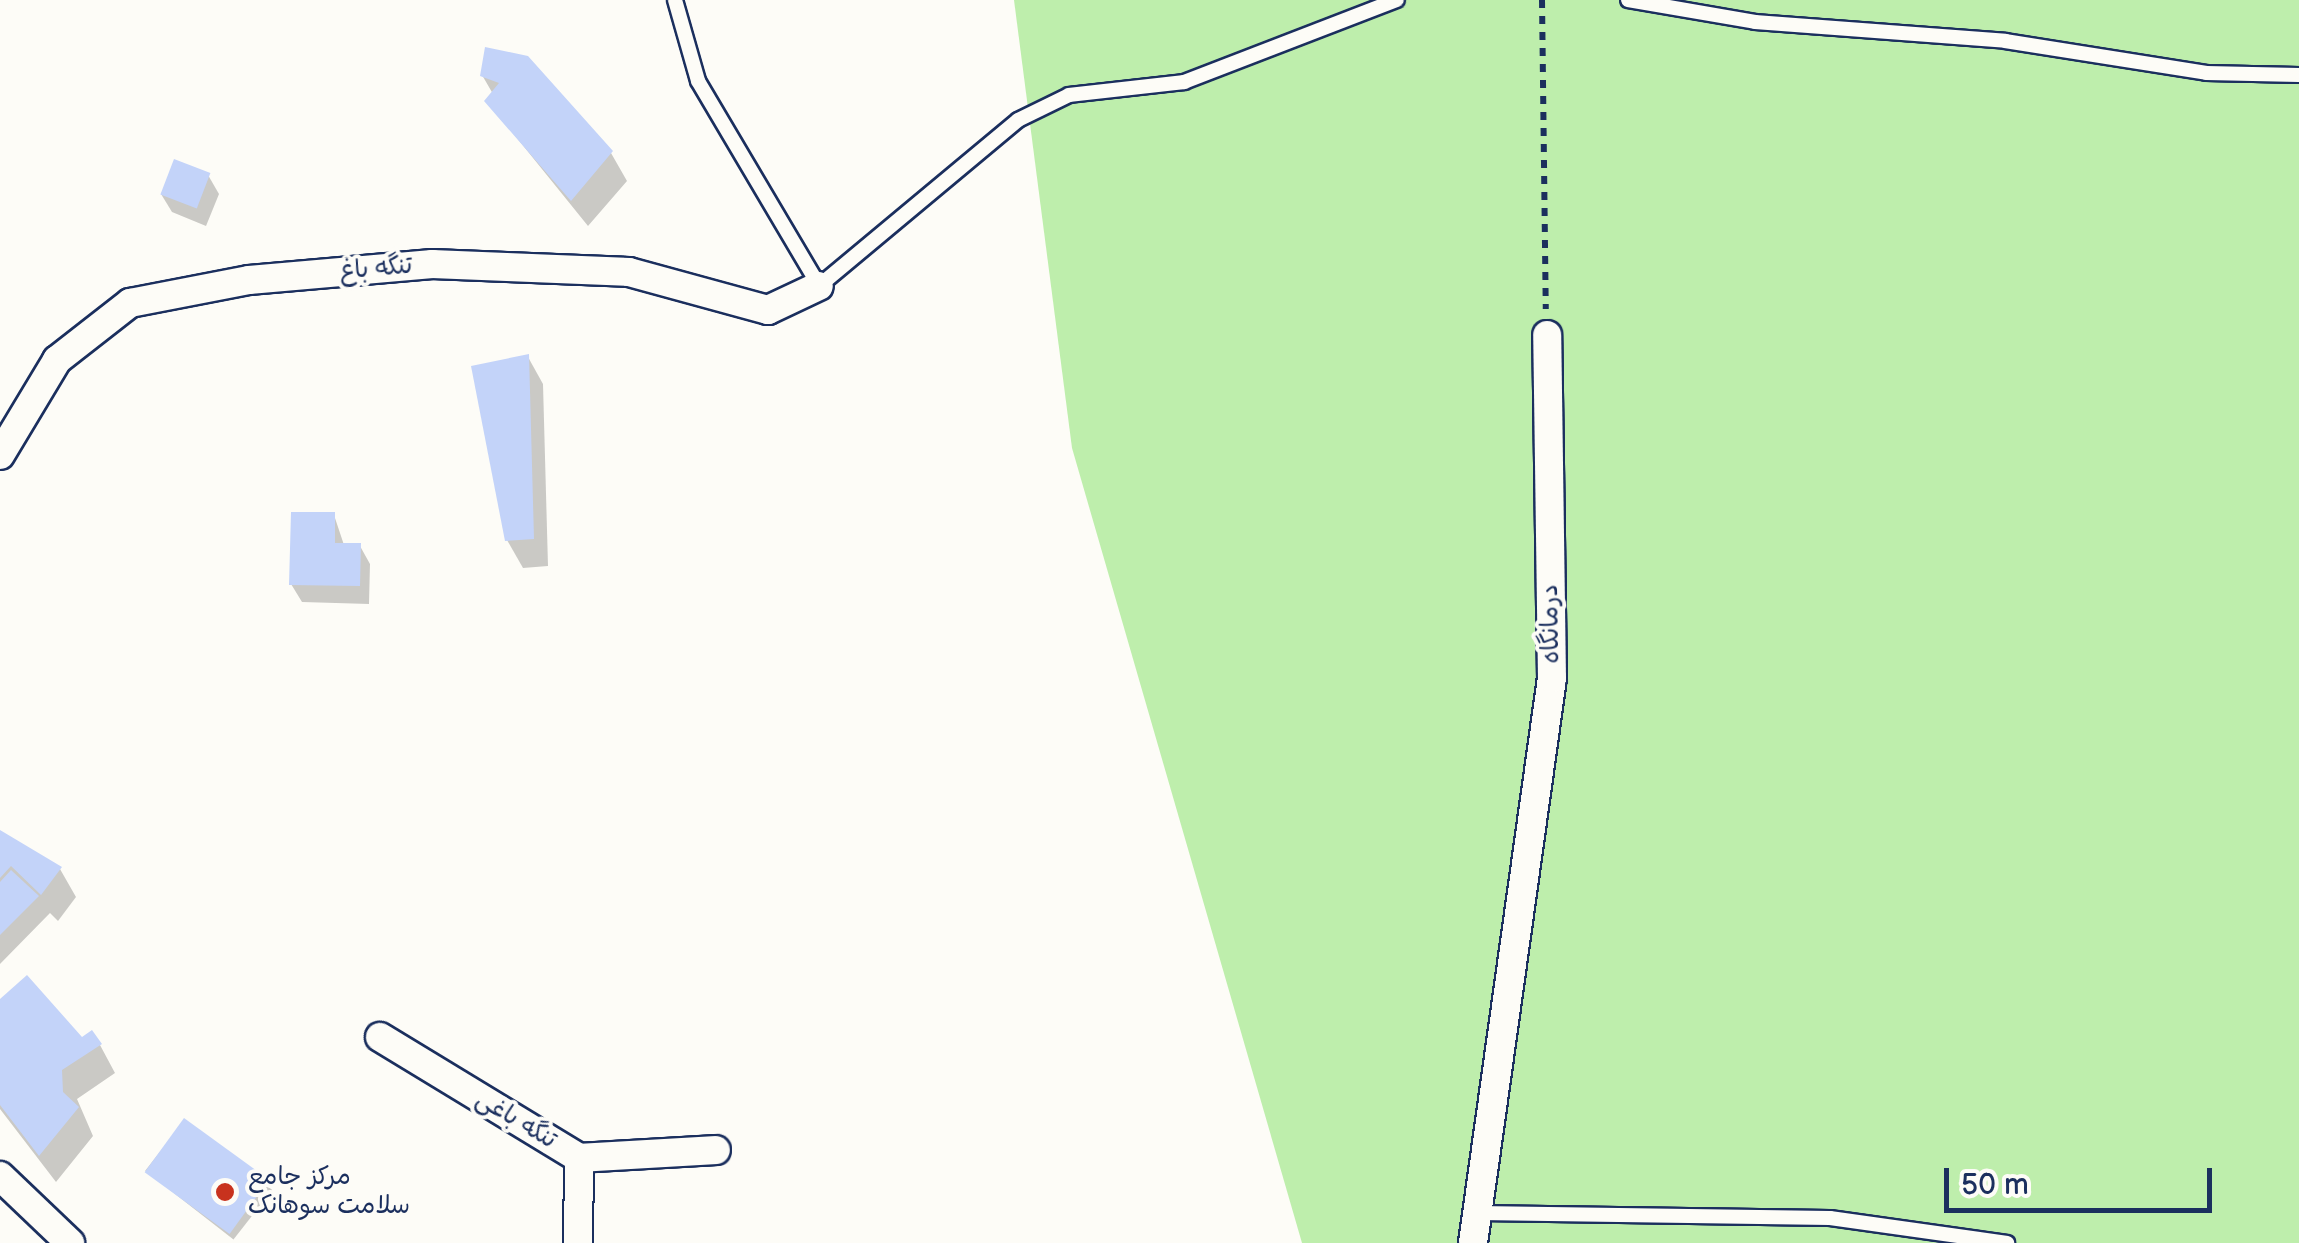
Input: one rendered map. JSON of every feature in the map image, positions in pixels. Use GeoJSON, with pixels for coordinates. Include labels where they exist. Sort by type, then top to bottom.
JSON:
{"type":"FeatureCollection","features":[{"type":"Feature","properties":{"kind":"street","name":"تنگه باغ"},"geometry":{"type":"LineString","coordinates":[[0,456],[57,360],[130,303],[249,280],[432,264],[628,272],[768,310],[818,286]]}},
{"type":"Feature","properties":{"kind":"street","name":"درمانگاه"},"geometry":{"type":"LineString","coordinates":[[1474,1243],[1552,678],[1546,336]]}},
{"type":"Feature","properties":{"kind":"street","name":"تنگه باغی"},"geometry":{"type":"LineString","coordinates":[[380,1037],[579,1158],[578,1243]]}},
{"type":"Feature","properties":{"kind":"street"},"geometry":{"type":"LineString","coordinates":[[579,1158],[716,1150]]}},
{"type":"Feature","properties":{"kind":"street"},"geometry":{"type":"LineString","coordinates":[[0,1176],[70,1243]]}},
{"type":"Feature","properties":{"kind":"lane"},"geometry":{"type":"LineString","coordinates":[[676,0],[698,81],[818,286],[1018,120],[1069,95],[1184,82],[1397,0]]}},
{"type":"Feature","properties":{"kind":"lane"},"geometry":{"type":"LineString","coordinates":[[1628,0],[1755,22],[2006,41],[2206,73],[2299,75]]}},
{"type":"Feature","properties":{"kind":"lane"},"geometry":{"type":"LineString","coordinates":[[1478,1212],[1830,1218],[2008,1243]]}},
{"type":"Feature","properties":{"kind":"path"},"geometry":{"type":"LineString","coordinates":[[1542,0],[1546,336]]}},
{"type":"Feature","properties":{"kind":"green space"},"geometry":{"type":"Polygon","coordinates":[[[1014,0],[2299,0],[2299,1243],[1302,1243],[1072,448],[1014,0]]]}},
{"type":"Feature","properties":{"kind":"building"},"geometry":{"type":"Polygon","coordinates":[[[485,47],[528,56],[613,151],[571,201],[484,101],[499,83],[480,76],[485,47]]]}},
{"type":"Feature","properties":{"kind":"building"},"geometry":{"type":"Polygon","coordinates":[[[174,159],[210,173],[197,208],[160,194],[174,159]]]}},
{"type":"Feature","properties":{"kind":"building"},"geometry":{"type":"Polygon","coordinates":[[[529,354],[534,539],[505,541],[471,366],[529,354]]]}},
{"type":"Feature","properties":{"kind":"building"},"geometry":{"type":"Polygon","coordinates":[[[291,512],[335,512],[335,543],[361,543],[360,586],[289,585],[291,512]]]}},
{"type":"Feature","properties":{"kind":"building"},"geometry":{"type":"Polygon","coordinates":[[[0,830],[62,867],[41,895],[11,866],[0,878],[0,830]]]}},
{"type":"Feature","properties":{"kind":"building"},"geometry":{"type":"Polygon","coordinates":[[[11,870],[39,896],[0,935],[0,882],[11,870]]]}},
{"type":"Feature","properties":{"kind":"building"},"geometry":{"type":"Polygon","coordinates":[[[27,975],[82,1037],[92,1030],[102,1044],[62,1070],[63,1092],[79,1107],[39,1156],[0,1105],[0,999],[27,975]]]}},
{"type":"Feature","properties":{"kind":"building","name":"مرکز جامع سلامت سوهانک"},"geometry":{"type":"Polygon","coordinates":[[[184,1118],[269,1180],[230,1234],[145,1172],[184,1118]]]}},
{"type":"Feature","properties":{"kind":"place","name":"مرکز جامع سلامت سوهانک"},"geometry":{"type":"Point","coordinates":[225,1192]}}]}
